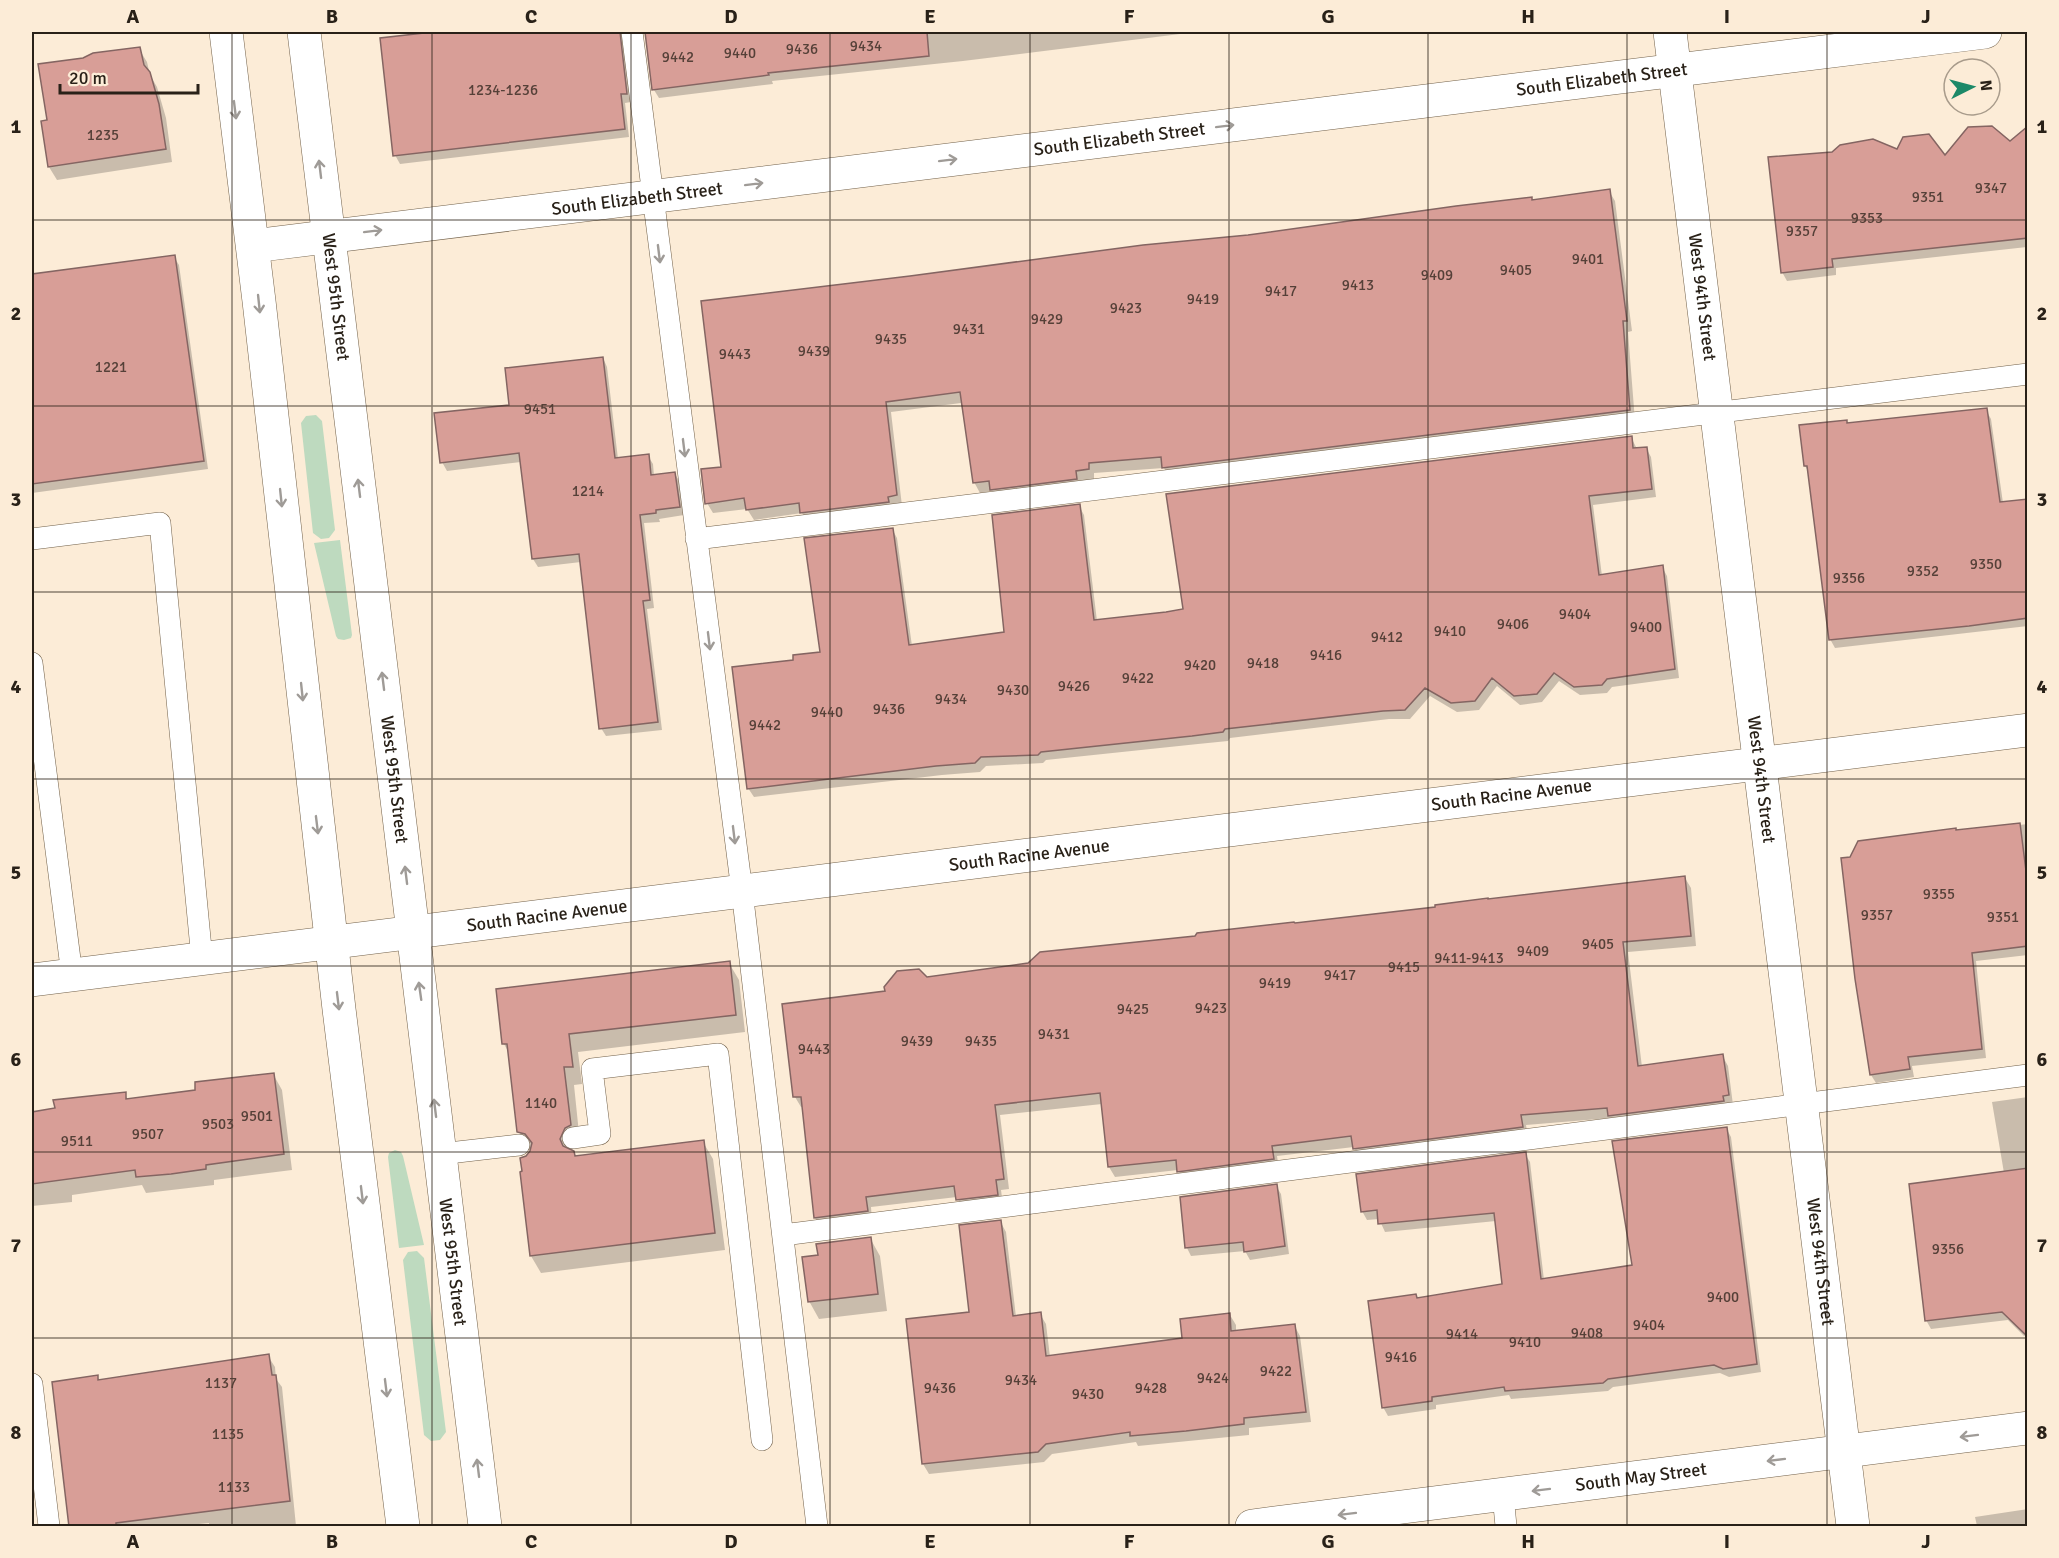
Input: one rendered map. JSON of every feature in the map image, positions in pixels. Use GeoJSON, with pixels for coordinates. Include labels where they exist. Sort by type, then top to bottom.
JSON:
{"type":"FeatureCollection","features":[{"type":"Feature","properties":{"kind":"street"},"geometry":{"type":"LineString","coordinates":[[226,32],[331,943],[403,1527]]}},
{"type":"Feature","properties":{"kind":"street","name":"West 95th Street"},"geometry":{"type":"LineString","coordinates":[[304,32],[485,1527]]}},
{"type":"Feature","properties":{"kind":"street","name":"West 94th Street"},"geometry":{"type":"LineString","coordinates":[[1670,32],[1853,1527]]}},
{"type":"Feature","properties":{"kind":"street","name":"South Elizabeth Street"},"geometry":{"type":"LineString","coordinates":[[252,246],[1985,32]]}},
{"type":"Feature","properties":{"kind":"street","name":"South Racine Avenue"},"geometry":{"type":"LineString","coordinates":[[32,981],[2028,730]]}},
{"type":"Feature","properties":{"kind":"street","name":"South May Street"},"geometry":{"type":"LineString","coordinates":[[1252,1527],[1505,1511],[1844,1452],[2028,1428]]}},
{"type":"Feature","properties":{"kind":"lane"},"geometry":{"type":"LineString","coordinates":[[632,32],[742,891],[817,1527]]}},
{"type":"Feature","properties":{"kind":"lane"},"geometry":{"type":"LineString","coordinates":[[696,539],[2028,374]]}},
{"type":"Feature","properties":{"kind":"lane"},"geometry":{"type":"LineString","coordinates":[[32,540],[160,523],[202,959]]}},
{"type":"Feature","properties":{"kind":"lane"},"geometry":{"type":"LineString","coordinates":[[32,663],[72,975]]}},
{"type":"Feature","properties":{"kind":"lane"},"geometry":{"type":"LineString","coordinates":[[573,1138],[600,1134],[592,1069],[718,1054],[762,1440]]}},
{"type":"Feature","properties":{"kind":"lane"},"geometry":{"type":"LineString","coordinates":[[783,1235],[1802,1102],[2028,1075]]}},
{"type":"Feature","properties":{"kind":"lane"},"geometry":{"type":"LineString","coordinates":[[440,1154],[519,1145]]}},
{"type":"Feature","properties":{"kind":"lane"},"geometry":{"type":"LineString","coordinates":[[32,1384],[49,1527]]}},
{"type":"Feature","properties":{"kind":"green space"},"geometry":{"type":"Polygon","coordinates":[[[316,415],[322,421],[335,530],[329,538],[321,539],[313,533],[301,423],[306,416],[316,415]]]}},
{"type":"Feature","properties":{"kind":"green space"},"geometry":{"type":"Polygon","coordinates":[[[340,540],[352,635],[351,638],[344,640],[336,636],[314,543],[340,540]]]}},
{"type":"Feature","properties":{"kind":"green space"},"geometry":{"type":"Polygon","coordinates":[[[395,1150],[401,1152],[403,1156],[424,1245],[399,1248],[388,1157],[389,1153],[395,1150]]]}},
{"type":"Feature","properties":{"kind":"green space"},"geometry":{"type":"Polygon","coordinates":[[[417,1251],[424,1258],[446,1432],[440,1440],[431,1441],[424,1435],[403,1260],[408,1252],[417,1251]]]}},
{"type":"Feature","properties":{"kind":"building"},"geometry":{"type":"Polygon","coordinates":[[[433,32],[620,32],[627,94],[621,94],[625,129],[393,156],[380,38],[433,32]]]}},
{"type":"Feature","properties":{"kind":"building"},"geometry":{"type":"Polygon","coordinates":[[[645,32],[927,32],[929,56],[768,73],[769,75],[652,90],[645,32]]]}},
{"type":"Feature","properties":{"kind":"building"},"geometry":{"type":"Polygon","coordinates":[[[140,47],[144,65],[150,72],[159,104],[166,149],[48,167],[41,121],[47,120],[38,64],[83,58],[93,53],[140,47]]]}},
{"type":"Feature","properties":{"kind":"building"},"geometry":{"type":"Polygon","coordinates":[[[1992,126],[2010,141],[2028,126],[2028,238],[1832,259],[1833,267],[1781,273],[1768,157],[1832,152],[1840,145],[1873,139],[1897,149],[1903,137],[1929,134],[1945,155],[1968,127],[1992,126]]]}},
{"type":"Feature","properties":{"kind":"building"},"geometry":{"type":"Polygon","coordinates":[[[1610,189],[1627,321],[1623,321],[1630,410],[1162,468],[1161,457],[1089,463],[1089,469],[1076,471],[1077,479],[990,490],[989,481],[973,483],[960,392],[886,402],[897,495],[888,497],[889,502],[800,513],[799,503],[746,510],[744,498],[705,504],[701,469],[721,467],[701,301],[1143,245],[1248,235],[1456,206],[1532,197],[1532,200],[1610,189]]]}},
{"type":"Feature","properties":{"kind":"building"},"geometry":{"type":"Polygon","coordinates":[[[175,255],[204,461],[32,484],[32,274],[175,255]]]}},
{"type":"Feature","properties":{"kind":"building"},"geometry":{"type":"Polygon","coordinates":[[[603,357],[615,458],[649,454],[651,475],[675,472],[680,507],[640,515],[650,600],[643,601],[658,722],[599,729],[579,554],[532,559],[519,453],[440,463],[434,413],[509,405],[505,368],[603,357]]]}},
{"type":"Feature","properties":{"kind":"building"},"geometry":{"type":"Polygon","coordinates":[[[1987,408],[2000,502],[2028,499],[2028,618],[1829,640],[1807,466],[1804,466],[1799,425],[1847,420],[1847,423],[1987,408]]]}},
{"type":"Feature","properties":{"kind":"building"},"geometry":{"type":"Polygon","coordinates":[[[1632,436],[1633,448],[1647,447],[1652,489],[1589,496],[1599,575],[1663,565],[1675,669],[1607,679],[1602,685],[1574,687],[1554,673],[1537,694],[1514,696],[1492,678],[1475,701],[1451,703],[1425,688],[1405,710],[1225,729],[1223,732],[1041,752],[1038,755],[981,757],[975,763],[747,789],[732,667],[793,660],[793,655],[820,652],[804,538],[893,528],[909,645],[1004,632],[992,515],[1080,504],[1094,620],[1166,612],[1183,609],[1166,494],[1632,436]]]}},
{"type":"Feature","properties":{"kind":"building"},"geometry":{"type":"Polygon","coordinates":[[[2020,823],[2028,887],[2028,946],[1972,953],[1982,1049],[1908,1057],[1910,1069],[1870,1075],[1855,979],[1841,858],[1850,857],[1858,841],[1956,828],[1956,830],[2020,823]]]}},
{"type":"Feature","properties":{"kind":"building"},"geometry":{"type":"Polygon","coordinates":[[[1685,876],[1691,936],[1623,942],[1638,1066],[1723,1054],[1729,1095],[1723,1096],[1724,1101],[1608,1116],[1607,1108],[1521,1115],[1523,1127],[1353,1149],[1351,1136],[1272,1146],[1274,1159],[1177,1172],[1176,1160],[1108,1167],[1100,1093],[995,1105],[1004,1179],[996,1180],[998,1195],[956,1200],[954,1186],[866,1197],[868,1211],[814,1218],[801,1097],[793,1097],[782,1004],[885,991],[884,987],[897,971],[919,969],[927,977],[1028,963],[1040,952],[1195,936],[1197,933],[1685,876]]]}},
{"type":"Feature","properties":{"kind":"building"},"geometry":{"type":"Polygon","coordinates":[[[730,961],[736,1015],[569,1034],[573,1067],[564,1067],[571,1125],[565,1128],[560,1139],[563,1146],[574,1151],[575,1156],[704,1140],[715,1233],[530,1256],[520,1158],[526,1156],[530,1151],[532,1143],[525,1134],[517,1132],[507,1044],[502,1044],[496,989],[730,961]]]}},
{"type":"Feature","properties":{"kind":"building"},"geometry":{"type":"Polygon","coordinates":[[[274,1073],[284,1154],[206,1165],[206,1169],[171,1174],[136,1177],[135,1170],[32,1184],[32,1112],[55,1108],[53,1100],[126,1092],[126,1099],[195,1090],[195,1082],[274,1073]]]}},
{"type":"Feature","properties":{"kind":"building"},"geometry":{"type":"Polygon","coordinates":[[[1727,1127],[1757,1364],[1723,1369],[1714,1365],[1608,1379],[1603,1383],[1505,1391],[1504,1387],[1432,1397],[1432,1401],[1382,1408],[1368,1301],[1416,1294],[1417,1298],[1502,1284],[1494,1213],[1378,1224],[1377,1210],[1361,1212],[1356,1174],[1526,1152],[1541,1279],[1632,1265],[1612,1141],[1727,1127]]]}},
{"type":"Feature","properties":{"kind":"building"},"geometry":{"type":"Polygon","coordinates":[[[2028,1168],[2028,1337],[2002,1312],[1925,1321],[1909,1184],[2028,1168]]]}},
{"type":"Feature","properties":{"kind":"building"},"geometry":{"type":"Polygon","coordinates":[[[1277,1184],[1285,1246],[1244,1252],[1243,1242],[1185,1248],[1180,1197],[1277,1184]]]}},
{"type":"Feature","properties":{"kind":"building"},"geometry":{"type":"Polygon","coordinates":[[[1001,1220],[1013,1316],[1041,1312],[1046,1356],[1182,1338],[1180,1319],[1230,1313],[1231,1331],[1295,1324],[1306,1412],[1244,1418],[1244,1424],[1186,1431],[1130,1436],[1130,1432],[1046,1444],[1038,1452],[922,1464],[906,1319],[969,1312],[959,1225],[1001,1220]]]}},
{"type":"Feature","properties":{"kind":"building"},"geometry":{"type":"Polygon","coordinates":[[[871,1237],[878,1294],[808,1302],[802,1257],[818,1255],[816,1244],[871,1237]]]}},
{"type":"Feature","properties":{"kind":"building"},"geometry":{"type":"Polygon","coordinates":[[[269,1354],[272,1375],[276,1375],[290,1501],[116,1523],[116,1527],[69,1527],[52,1382],[98,1375],[98,1380],[269,1354]]]}}]}
